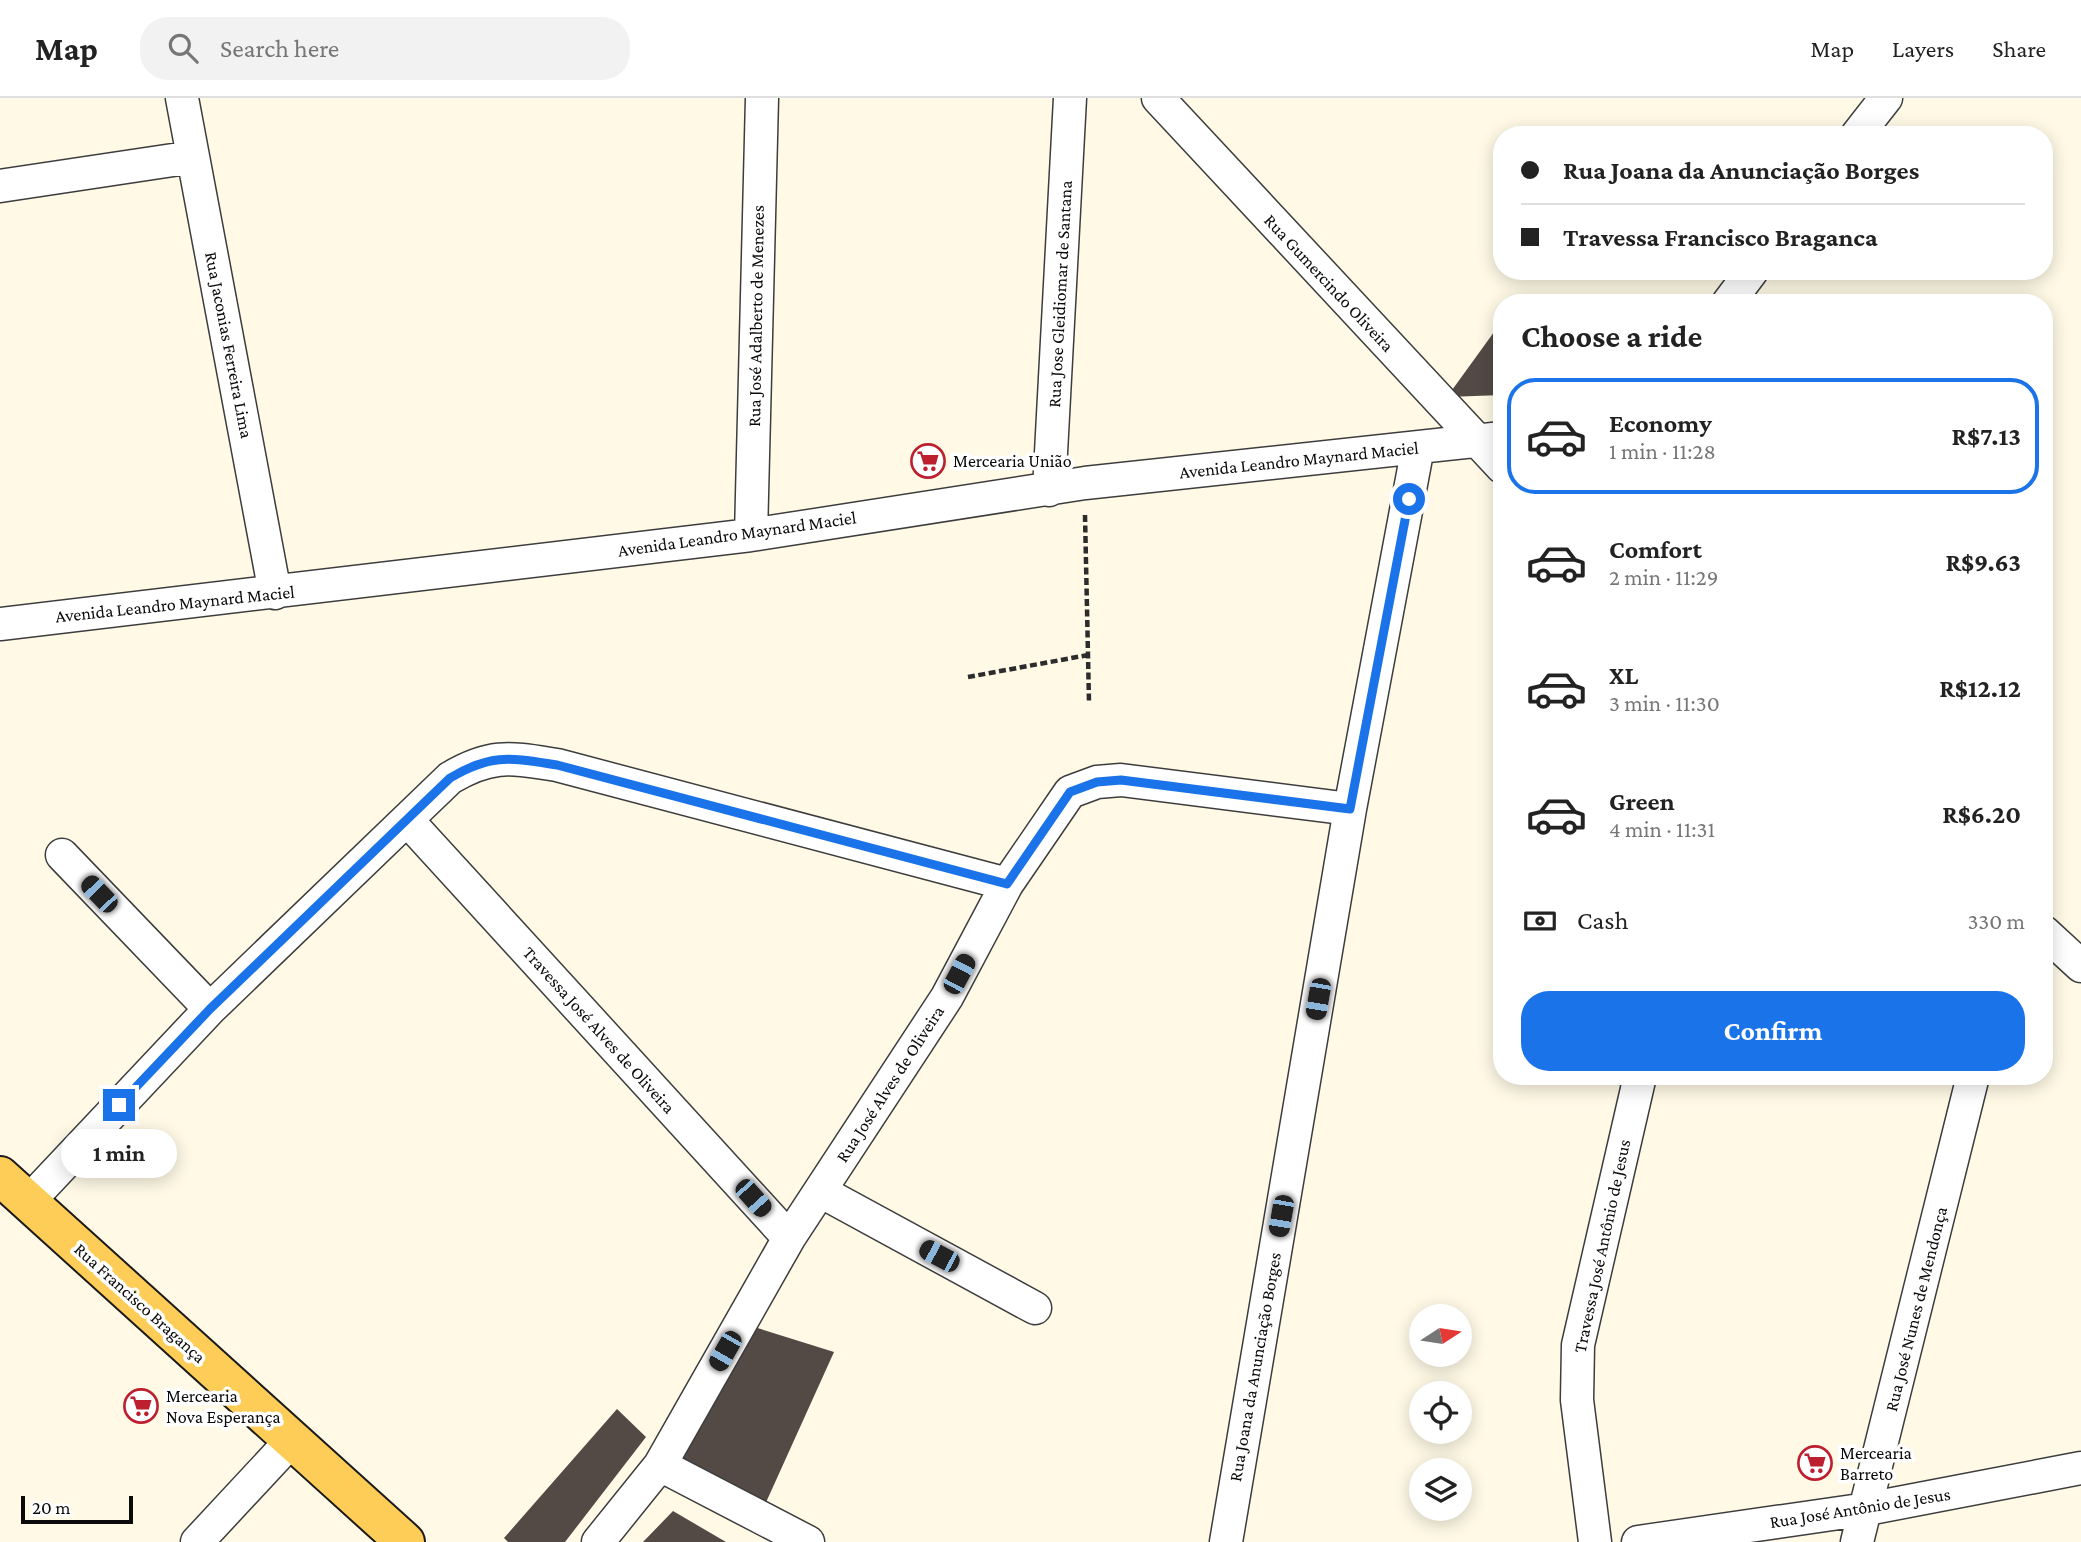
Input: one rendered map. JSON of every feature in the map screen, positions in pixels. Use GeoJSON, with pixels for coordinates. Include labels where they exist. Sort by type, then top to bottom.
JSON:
{"type":"FeatureCollection","features":[{"type":"Feature","properties":{"kind":"main road","name":"Rua Francisco Bragança"},"geometry":{"type":"LineString","coordinates":[[0,1176],[405,1542]]}},
{"type":"Feature","properties":{"kind":"street","name":"Rua Jaconias Ferreira Lima"},"geometry":{"type":"LineString","coordinates":[[182,98],[275,593]]}},
{"type":"Feature","properties":{"kind":"street","name":"Rua José Adalberto de Menezes"},"geometry":{"type":"LineString","coordinates":[[751,535],[762,98]]}},
{"type":"Feature","properties":{"kind":"street","name":"Rua Jose Gleidiomar de Santana"},"geometry":{"type":"LineString","coordinates":[[1049,491],[1070,98]]}},
{"type":"Feature","properties":{"kind":"street","name":"Rua Gumercindo Oliveira"},"geometry":{"type":"LineString","coordinates":[[1158,98],[1488,440]]}},
{"type":"Feature","properties":{"kind":"street"},"geometry":{"type":"LineString","coordinates":[[1864,126],[1886,98]]}},
{"type":"Feature","properties":{"kind":"street"},"geometry":{"type":"LineString","coordinates":[[0,186],[193,157]]}},
{"type":"Feature","properties":{"kind":"street","name":"Avenida Leandro Maynard Maciel"},"geometry":{"type":"LineString","coordinates":[[0,624],[751,535],[1049,491],[1085,483],[1488,440]]}},
{"type":"Feature","properties":{"kind":"street","name":"Rua Joana da Anunciação Borges"},"geometry":{"type":"LineString","coordinates":[[1226,1542],[1350,809],[1418,447]]}},
{"type":"Feature","properties":{"kind":"street"},"geometry":{"type":"LineString","coordinates":[[29,1201],[210,1009],[409,821],[450,778],[477,762],[511,758],[557,765],[1007,884]]}},
{"type":"Feature","properties":{"kind":"street","name":"Rua José Alves de Oliveira"},"geometry":{"type":"LineString","coordinates":[[598,1542],[660,1465],[789,1238],[947,997],[1007,884],[1070,792],[1097,782],[1121,780],[1350,809]]}},
{"type":"Feature","properties":{"kind":"street","name":"Travessa José Alves de Oliveira"},"geometry":{"type":"LineString","coordinates":[[409,821],[789,1238]]}},
{"type":"Feature","properties":{"kind":"street"},"geometry":{"type":"LineString","coordinates":[[62,855],[210,1009]]}},
{"type":"Feature","properties":{"kind":"street"},"geometry":{"type":"LineString","coordinates":[[2053,940],[2081,966]]}},
{"type":"Feature","properties":{"kind":"street","name":"Travessa José Antônio de Jesus"},"geometry":{"type":"LineString","coordinates":[[1595,1542],[1577,1400],[1578,1345],[1638,1085]]}},
{"type":"Feature","properties":{"kind":"street","name":"Rua José Nunes de Mendonça"},"geometry":{"type":"LineString","coordinates":[[1857,1542],[1971,1085]]}},
{"type":"Feature","properties":{"kind":"street"},"geometry":{"type":"LineString","coordinates":[[820,1191],[1035,1308]]}},
{"type":"Feature","properties":{"kind":"street"},"geometry":{"type":"LineString","coordinates":[[197,1542],[291,1441]]}},
{"type":"Feature","properties":{"kind":"street"},"geometry":{"type":"LineString","coordinates":[[660,1465],[808,1542]]}},
{"type":"Feature","properties":{"kind":"street","name":"Rua José Antônio de Jesus"},"geometry":{"type":"LineString","coordinates":[[1638,1542],[1867,1509],[2081,1468]]}},
{"type":"Feature","properties":{"kind":"path"},"geometry":{"type":"LineString","coordinates":[[1085,483],[1089,702]]}},
{"type":"Feature","properties":{"kind":"path"},"geometry":{"type":"LineString","coordinates":[[968,677],[1088,655]]}},
{"type":"Feature","properties":{"kind":"building"},"geometry":{"type":"Polygon","coordinates":[[[1493,333],[1493,395],[1447,397],[1493,333]]]}},
{"type":"Feature","properties":{"kind":"building"},"geometry":{"type":"Polygon","coordinates":[[[751,1326],[834,1352],[763,1509],[671,1461],[751,1326]]]}},
{"type":"Feature","properties":{"kind":"building"},"geometry":{"type":"Polygon","coordinates":[[[617,1409],[646,1437],[565,1542],[508,1542],[504,1538],[617,1409]]]}},
{"type":"Feature","properties":{"kind":"building"},"geometry":{"type":"Polygon","coordinates":[[[673,1511],[726,1542],[643,1542],[673,1511]]]}},
{"type":"Feature","properties":{"kind":"place","name":"Mercearia União"},"geometry":{"type":"Point","coordinates":[928,461]}},
{"type":"Feature","properties":{"kind":"place","name":"Mercearia Nova Esperança"},"geometry":{"type":"Point","coordinates":[141,1406]}},
{"type":"Feature","properties":{"kind":"place","name":"Mercearia Barreto"},"geometry":{"type":"Point","coordinates":[1815,1463]}},
{"type":"Feature","properties":{"kind":"route"},"geometry":{"type":"LineString","coordinates":[[119,1105],[210,1009],[409,821],[450,778],[477,762],[511,758],[557,765],[1007,884],[1070,792],[1097,782],[1121,780],[1350,809],[1409,499]]}}]}
